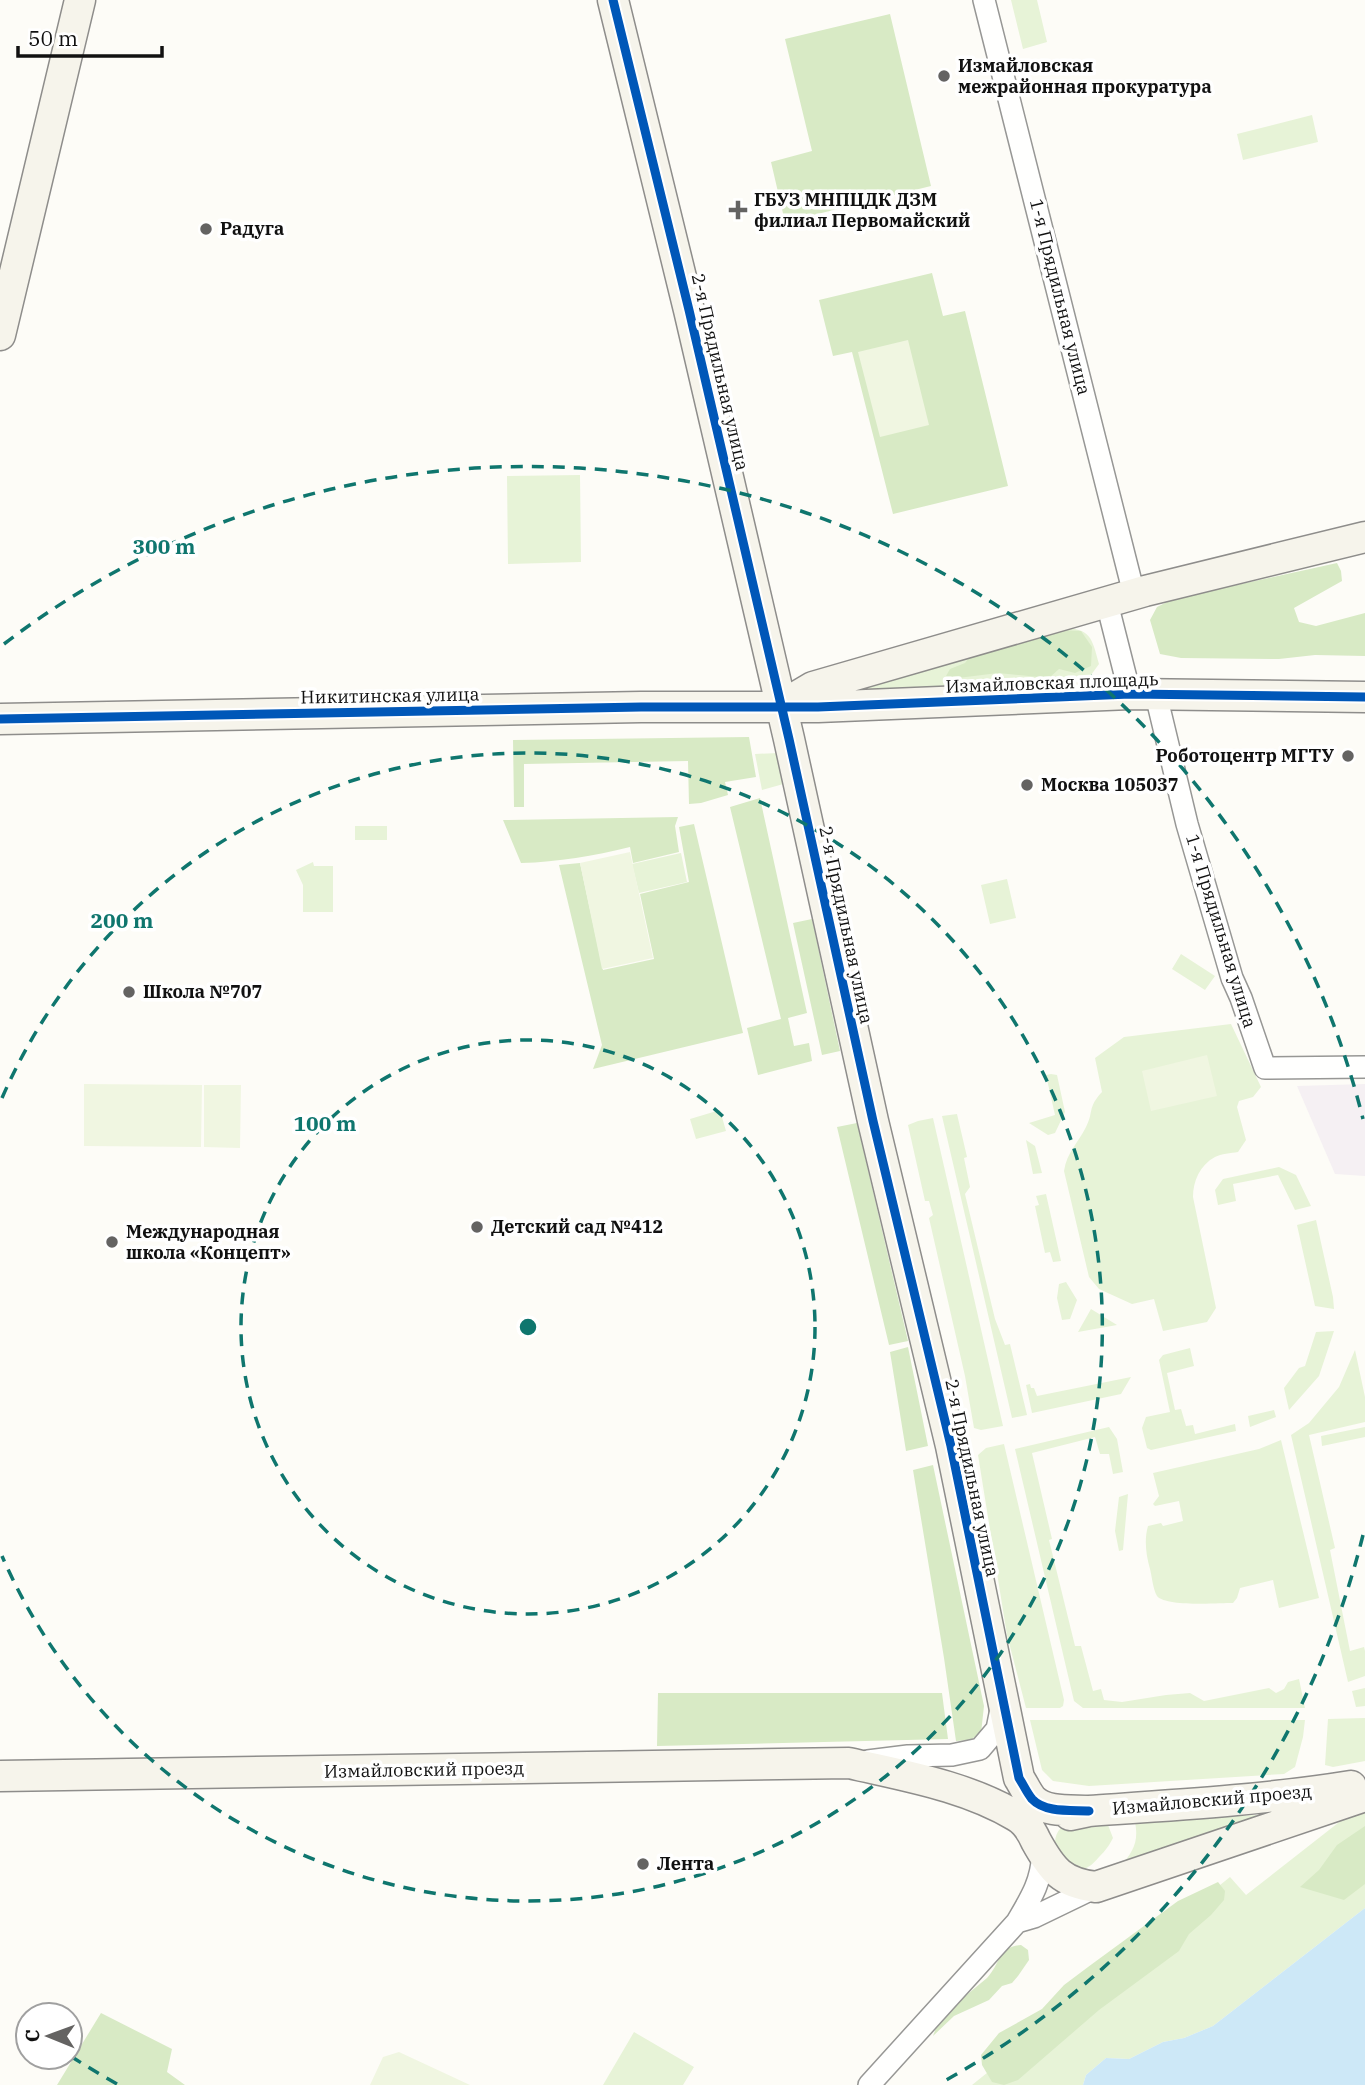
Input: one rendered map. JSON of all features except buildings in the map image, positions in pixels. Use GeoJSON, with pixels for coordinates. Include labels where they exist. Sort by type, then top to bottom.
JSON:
{"type":"FeatureCollection","features":[{"type":"Feature","properties":{"kind":"street"},"geometry":{"type":"LineString","coordinates":[[0,335],[80,0]]}},
{"type":"Feature","properties":{"kind":"street","name":"2-я Прядильная улица"},"geometry":{"type":"LineString","coordinates":[[613,0],[686,297],[781,706],[873,1121],[951,1446],[1019,1778],[1032,1800],[1044,1807],[1089,1811]]}},
{"type":"Feature","properties":{"kind":"street","name":"1-я Прядильная улица"},"geometry":{"type":"LineString","coordinates":[[984,0],[1143,695],[1188,824],[1228,965],[1265,1068],[1365,1067]]}},
{"type":"Feature","properties":{"kind":"street","name":"Измайловская площадь"},"geometry":{"type":"LineString","coordinates":[[781,706],[813,687],[1121,599],[1365,537]]}},
{"type":"Feature","properties":{"kind":"street","name":"Измайловская площадь"},"geometry":{"type":"LineString","coordinates":[[781,706],[818,707],[1143,695],[1365,697]]}},
{"type":"Feature","properties":{"kind":"street","name":"Никитинская улица"},"geometry":{"type":"LineString","coordinates":[[0,719],[781,706]]}},
{"type":"Feature","properties":{"kind":"street","name":"Измайловский проезд"},"geometry":{"type":"LineString","coordinates":[[0,1776],[849,1763],[908,1756],[952,1755],[980,1749],[997,1729],[1002,1702]]}},
{"type":"Feature","properties":{"kind":"street","name":"Измайловский проезд"},"geometry":{"type":"LineString","coordinates":[[849,1763],[911,1777],[990,1802],[1020,1818],[1061,1876],[1077,1885],[1096,1887]]}},
{"type":"Feature","properties":{"kind":"street","name":"Измайловский проезд"},"geometry":{"type":"LineString","coordinates":[[1043,1854],[1045,1836],[1053,1822],[1064,1816],[1089,1811],[1212,1803],[1365,1784]]}},
{"type":"Feature","properties":{"kind":"street","name":"Измайловский проезд"},"geometry":{"type":"LineString","coordinates":[[1017,1922],[1034,1917],[1096,1887],[1365,1796]]}},
{"type":"Feature","properties":{"kind":"street"},"geometry":{"type":"LineString","coordinates":[[869,2085],[1017,1922],[1042,1874],[1043,1854]]}},
{"type":"Feature","properties":{"kind":"shaded area"},"geometry":{"type":"Polygon","coordinates":[[[1365,1084],[1365,1176],[1335,1174],[1297,1086],[1365,1084]]]}},
{"type":"Feature","properties":{"kind":"green space"},"geometry":{"type":"Polygon","coordinates":[[[1011,0],[1037,0],[1047,42],[1023,49],[1011,0]]]}},
{"type":"Feature","properties":{"kind":"green space"},"geometry":{"type":"Polygon","coordinates":[[[890,14],[931,186],[785,222],[771,162],[812,151],[785,39],[890,14]]]}},
{"type":"Feature","properties":{"kind":"green space"},"geometry":{"type":"Polygon","coordinates":[[[1312,115],[1318,142],[1243,160],[1237,134],[1312,115]]]}},
{"type":"Feature","properties":{"kind":"green space"},"geometry":{"type":"Polygon","coordinates":[[[932,273],[943,316],[965,311],[1008,486],[893,514],[852,352],[833,356],[819,300],[932,273]]]}},
{"type":"Feature","properties":{"kind":"green space"},"geometry":{"type":"Polygon","coordinates":[[[908,340],[929,425],[880,437],[858,352],[908,340]]]}},
{"type":"Feature","properties":{"kind":"green space"},"geometry":{"type":"Polygon","coordinates":[[[580,475],[581,562],[508,564],[507,476],[580,475]]]}},
{"type":"Feature","properties":{"kind":"green space"},"geometry":{"type":"Polygon","coordinates":[[[1337,563],[1342,581],[1294,608],[1299,622],[1316,626],[1365,613],[1365,656],[1315,655],[1279,659],[1181,658],[1160,654],[1150,620],[1157,607],[1173,599],[1337,563]]]}},
{"type":"Feature","properties":{"kind":"green space"},"geometry":{"type":"Polygon","coordinates":[[[1061,628],[1079,630],[1089,636],[1099,664],[1091,675],[869,694],[864,689],[1061,628]]]}},
{"type":"Feature","properties":{"kind":"green space"},"geometry":{"type":"Polygon","coordinates":[[[1058,630],[1081,631],[1092,647],[1091,666],[1075,673],[1059,669],[1049,678],[998,673],[958,678],[946,676],[950,669],[965,663],[971,655],[1058,630]]]}},
{"type":"Feature","properties":{"kind":"green space"},"geometry":{"type":"Polygon","coordinates":[[[749,737],[756,777],[725,782],[728,795],[689,804],[688,761],[524,764],[524,807],[514,807],[513,740],[749,737]]]}},
{"type":"Feature","properties":{"kind":"green space"},"geometry":{"type":"Polygon","coordinates":[[[778,753],[787,783],[762,790],[755,754],[778,753]]]}},
{"type":"Feature","properties":{"kind":"green space"},"geometry":{"type":"Polygon","coordinates":[[[760,798],[807,1013],[788,1018],[794,1046],[809,1043],[812,1061],[758,1075],[747,1028],[781,1019],[730,807],[760,798]]]}},
{"type":"Feature","properties":{"kind":"green space"},"geometry":{"type":"Polygon","coordinates":[[[678,817],[675,826],[679,852],[633,863],[630,847],[576,858],[521,863],[503,820],[678,817]]]}},
{"type":"Feature","properties":{"kind":"green space"},"geometry":{"type":"Polygon","coordinates":[[[694,824],[743,1033],[593,1069],[602,1045],[559,865],[580,863],[603,970],[654,959],[640,894],[689,882],[679,827],[694,824]]]}},
{"type":"Feature","properties":{"kind":"green space"},"geometry":{"type":"Polygon","coordinates":[[[355,826],[387,826],[387,840],[355,840],[355,826]]]}},
{"type":"Feature","properties":{"kind":"green space"},"geometry":{"type":"Polygon","coordinates":[[[630,852],[653,958],[602,969],[580,863],[630,852]]]}},
{"type":"Feature","properties":{"kind":"green space"},"geometry":{"type":"Polygon","coordinates":[[[681,853],[687,882],[639,893],[632,864],[681,853]]]}},
{"type":"Feature","properties":{"kind":"green space"},"geometry":{"type":"Polygon","coordinates":[[[313,862],[314,866],[333,866],[333,912],[303,912],[303,885],[296,870],[313,862]]]}},
{"type":"Feature","properties":{"kind":"green space"},"geometry":{"type":"Polygon","coordinates":[[[1007,879],[1016,918],[990,924],[981,885],[1007,879]]]}},
{"type":"Feature","properties":{"kind":"green space"},"geometry":{"type":"Polygon","coordinates":[[[812,919],[840,1051],[822,1055],[793,923],[812,919]]]}},
{"type":"Feature","properties":{"kind":"green space"},"geometry":{"type":"Polygon","coordinates":[[[1181,954],[1215,976],[1205,990],[1172,969],[1181,954]]]}},
{"type":"Feature","properties":{"kind":"green space"},"geometry":{"type":"Polygon","coordinates":[[[1231,1024],[1261,1087],[1253,1097],[1239,1101],[1237,1107],[1246,1140],[1238,1152],[1210,1160],[1201,1169],[1194,1185],[1193,1197],[1216,1308],[1207,1322],[1163,1331],[1154,1299],[1132,1304],[1099,1289],[1089,1277],[1064,1171],[1065,1164],[1086,1127],[1094,1102],[1102,1092],[1095,1058],[1124,1037],[1231,1024]]]}},
{"type":"Feature","properties":{"kind":"green space"},"geometry":{"type":"Polygon","coordinates":[[[1207,1055],[1217,1096],[1151,1111],[1142,1071],[1207,1055]]]}},
{"type":"Feature","properties":{"kind":"green space"},"geometry":{"type":"Polygon","coordinates":[[[1046,1075],[1057,1075],[1065,1112],[1055,1133],[1048,1135],[1029,1123],[1055,1115],[1046,1075]]]}},
{"type":"Feature","properties":{"kind":"green space"},"geometry":{"type":"Polygon","coordinates":[[[84,1084],[202,1085],[201,1147],[84,1146],[84,1084]]]}},
{"type":"Feature","properties":{"kind":"green space"},"geometry":{"type":"Polygon","coordinates":[[[204,1085],[241,1085],[240,1148],[204,1147],[204,1085]]]}},
{"type":"Feature","properties":{"kind":"green space"},"geometry":{"type":"Polygon","coordinates":[[[720,1110],[726,1131],[696,1139],[690,1119],[720,1110]]]}},
{"type":"Feature","properties":{"kind":"green space"},"geometry":{"type":"Polygon","coordinates":[[[957,1114],[967,1157],[964,1158],[970,1187],[965,1194],[995,1319],[1005,1345],[1010,1344],[1027,1415],[1012,1418],[942,1116],[957,1114]]]}},
{"type":"Feature","properties":{"kind":"green space"},"geometry":{"type":"Polygon","coordinates":[[[933,1118],[1003,1426],[981,1430],[974,1428],[929,1218],[933,1215],[929,1201],[925,1201],[908,1125],[933,1118]]]}},
{"type":"Feature","properties":{"kind":"green space"},"geometry":{"type":"Polygon","coordinates":[[[857,1123],[908,1341],[889,1345],[837,1127],[857,1123]]]}},
{"type":"Feature","properties":{"kind":"green space"},"geometry":{"type":"Polygon","coordinates":[[[1026,1140],[1035,1146],[1042,1173],[1033,1174],[1026,1140]]]}},
{"type":"Feature","properties":{"kind":"green space"},"geometry":{"type":"Polygon","coordinates":[[[1279,1167],[1296,1175],[1311,1206],[1295,1210],[1278,1175],[1233,1184],[1236,1201],[1218,1205],[1215,1190],[1223,1179],[1279,1167]]]}},
{"type":"Feature","properties":{"kind":"green space"},"geometry":{"type":"Polygon","coordinates":[[[1046,1194],[1061,1261],[1053,1262],[1050,1252],[1045,1253],[1035,1206],[1039,1205],[1036,1196],[1046,1194]]]}},
{"type":"Feature","properties":{"kind":"green space"},"geometry":{"type":"Polygon","coordinates":[[[1316,1220],[1334,1309],[1315,1306],[1297,1225],[1316,1220]]]}},
{"type":"Feature","properties":{"kind":"green space"},"geometry":{"type":"Polygon","coordinates":[[[1066,1282],[1077,1300],[1070,1319],[1062,1320],[1057,1298],[1059,1284],[1066,1282]]]}},
{"type":"Feature","properties":{"kind":"green space"},"geometry":{"type":"Polygon","coordinates":[[[1091,1309],[1117,1325],[1078,1332],[1091,1309]]]}},
{"type":"Feature","properties":{"kind":"green space"},"geometry":{"type":"Polygon","coordinates":[[[1334,1331],[1319,1376],[1289,1410],[1284,1388],[1299,1368],[1305,1366],[1316,1332],[1334,1331]]]}},
{"type":"Feature","properties":{"kind":"green space"},"geometry":{"type":"Polygon","coordinates":[[[908,1347],[928,1446],[906,1451],[890,1352],[908,1347]]]}},
{"type":"Feature","properties":{"kind":"green space"},"geometry":{"type":"Polygon","coordinates":[[[1190,1348],[1194,1366],[1167,1373],[1175,1410],[1181,1409],[1186,1426],[1193,1425],[1195,1434],[1235,1424],[1236,1431],[1151,1450],[1147,1448],[1142,1428],[1146,1417],[1170,1412],[1159,1360],[1163,1355],[1190,1348]]]}},
{"type":"Feature","properties":{"kind":"green space"},"geometry":{"type":"Polygon","coordinates":[[[1355,1350],[1365,1397],[1365,1422],[1309,1435],[1335,1548],[1330,1550],[1350,1651],[1364,1647],[1365,1651],[1365,1676],[1348,1682],[1291,1435],[1309,1423],[1339,1387],[1355,1350]]]}},
{"type":"Feature","properties":{"kind":"green space"},"geometry":{"type":"Polygon","coordinates":[[[1131,1377],[1121,1394],[1032,1413],[1026,1385],[1030,1384],[1031,1388],[1034,1388],[1037,1396],[1131,1377]]]}},
{"type":"Feature","properties":{"kind":"green space"},"geometry":{"type":"Polygon","coordinates":[[[1274,1410],[1276,1417],[1250,1427],[1248,1416],[1274,1410]]]}},
{"type":"Feature","properties":{"kind":"green space"},"geometry":{"type":"Polygon","coordinates":[[[1109,1427],[1117,1439],[1123,1472],[1113,1474],[1109,1454],[1100,1454],[1095,1437],[1032,1453],[1052,1539],[1049,1540],[1075,1646],[1081,1646],[1093,1691],[1101,1689],[1104,1700],[1122,1702],[1190,1693],[1204,1701],[1269,1688],[1276,1693],[1284,1689],[1288,1682],[1299,1679],[1305,1708],[1083,1708],[1074,1701],[1015,1449],[1109,1427]]]}},
{"type":"Feature","properties":{"kind":"green space"},"geometry":{"type":"Polygon","coordinates":[[[1365,1427],[1365,1437],[1322,1446],[1321,1436],[1365,1427]]]}},
{"type":"Feature","properties":{"kind":"green space"},"geometry":{"type":"Polygon","coordinates":[[[1281,1440],[1319,1598],[1279,1608],[1273,1580],[1240,1588],[1233,1603],[1181,1603],[1157,1596],[1147,1553],[1148,1526],[1161,1523],[1163,1526],[1183,1521],[1179,1501],[1155,1506],[1153,1504],[1159,1496],[1153,1473],[1259,1449],[1281,1440]]]}},
{"type":"Feature","properties":{"kind":"green space"},"geometry":{"type":"Polygon","coordinates":[[[1004,1444],[1064,1700],[1060,1708],[1026,1708],[1007,1635],[978,1455],[986,1448],[1004,1444]]]}},
{"type":"Feature","properties":{"kind":"green space"},"geometry":{"type":"Polygon","coordinates":[[[933,1465],[984,1706],[981,1733],[970,1740],[956,1741],[913,1470],[933,1465]]]}},
{"type":"Feature","properties":{"kind":"green space"},"geometry":{"type":"Polygon","coordinates":[[[1128,1494],[1123,1550],[1119,1551],[1115,1531],[1119,1497],[1128,1494]]]}},
{"type":"Feature","properties":{"kind":"green space"},"geometry":{"type":"Polygon","coordinates":[[[1365,1688],[1365,1706],[1356,1707],[1352,1691],[1365,1688]]]}},
{"type":"Feature","properties":{"kind":"green space"},"geometry":{"type":"Polygon","coordinates":[[[658,1693],[942,1693],[948,1739],[657,1746],[658,1693]]]}},
{"type":"Feature","properties":{"kind":"green space"},"geometry":{"type":"Polygon","coordinates":[[[1365,1718],[1365,1761],[1333,1767],[1325,1765],[1328,1719],[1365,1718]]]}},
{"type":"Feature","properties":{"kind":"green space"},"geometry":{"type":"Polygon","coordinates":[[[1030,1720],[1305,1720],[1295,1767],[1284,1774],[1089,1786],[1053,1781],[1042,1770],[1030,1720]]]}},
{"type":"Feature","properties":{"kind":"green space"},"geometry":{"type":"Polygon","coordinates":[[[1365,1808],[1365,1908],[1213,2026],[1184,2038],[1163,2042],[1129,2059],[1106,2058],[1086,2075],[1083,2085],[972,2085],[1230,1877],[1246,1895],[1352,1812],[1365,1808]]]}},
{"type":"Feature","properties":{"kind":"green space"},"geometry":{"type":"Polygon","coordinates":[[[1256,1815],[1256,1819],[1120,1867],[1134,1846],[1135,1822],[1256,1815]]]}},
{"type":"Feature","properties":{"kind":"green space"},"geometry":{"type":"Polygon","coordinates":[[[1102,1822],[1108,1825],[1113,1838],[1103,1853],[1087,1868],[1077,1868],[1055,1853],[1055,1841],[1061,1828],[1074,1823],[1102,1822]]]}},
{"type":"Feature","properties":{"kind":"green space"},"geometry":{"type":"Polygon","coordinates":[[[1365,1826],[1365,1884],[1344,1900],[1300,1887],[1319,1870],[1337,1845],[1365,1826]]]}},
{"type":"Feature","properties":{"kind":"green space"},"geometry":{"type":"Polygon","coordinates":[[[1218,1882],[1225,1891],[1224,1900],[1189,1934],[1179,1951],[1099,2010],[1018,2080],[1004,2085],[992,2082],[982,2065],[981,2055],[999,2033],[1042,2009],[1064,1985],[1178,1901],[1218,1882]]]}},
{"type":"Feature","properties":{"kind":"green space"},"geometry":{"type":"Polygon","coordinates":[[[1021,1945],[1028,1950],[1029,1960],[1012,1983],[1002,1986],[989,2000],[954,2016],[933,2036],[940,2017],[987,1978],[1004,1952],[1021,1945]]]}},
{"type":"Feature","properties":{"kind":"green space"},"geometry":{"type":"Polygon","coordinates":[[[101,2013],[172,2049],[167,2072],[185,2085],[57,2085],[66,2071],[84,2071],[84,2041],[101,2013]]]}},
{"type":"Feature","properties":{"kind":"green space"},"geometry":{"type":"Polygon","coordinates":[[[634,2032],[694,2067],[683,2085],[603,2085],[634,2032]]]}},
{"type":"Feature","properties":{"kind":"green space"},"geometry":{"type":"Polygon","coordinates":[[[399,2052],[470,2085],[370,2085],[383,2057],[399,2052]]]}},
{"type":"Feature","properties":{"kind":"water"},"geometry":{"type":"Polygon","coordinates":[[[1365,1908],[1365,2085],[1083,2085],[1086,2075],[1106,2058],[1129,2059],[1163,2042],[1184,2038],[1213,2026],[1365,1908]]]}},
{"type":"Feature","properties":{"kind":"cycle path"},"geometry":{"type":"LineString","coordinates":[[613,0],[689,310],[789,739],[873,1121],[951,1446],[1019,1778],[1032,1799],[1044,1807],[1089,1811]]}},
{"type":"Feature","properties":{"kind":"cycle path"},"geometry":{"type":"LineString","coordinates":[[0,719],[641,707],[818,707],[1130,694],[1365,697]]}},
{"type":"Feature","properties":{"kind":"place","name":"Измайловская межрайонная прокуратура"},"geometry":{"type":"Point","coordinates":[944,76]}},
{"type":"Feature","properties":{"kind":"place","name":"ГБУЗ МНПЦДК ДЗМ филиал Первомайский"},"geometry":{"type":"Point","coordinates":[738,210]}},
{"type":"Feature","properties":{"kind":"place","name":"Радуга"},"geometry":{"type":"Point","coordinates":[206,229]}},
{"type":"Feature","properties":{"kind":"place","name":"Роботоцентр МГТУ"},"geometry":{"type":"Point","coordinates":[1348,756]}},
{"type":"Feature","properties":{"kind":"place","name":"Москва 105037"},"geometry":{"type":"Point","coordinates":[1027,785]}},
{"type":"Feature","properties":{"kind":"place","name":"Школа №707"},"geometry":{"type":"Point","coordinates":[129,992]}},
{"type":"Feature","properties":{"kind":"place","name":"Детский сад №412"},"geometry":{"type":"Point","coordinates":[477,1227]}},
{"type":"Feature","properties":{"kind":"place","name":"Международная школа «Концепт»"},"geometry":{"type":"Point","coordinates":[112,1242]}},
{"type":"Feature","properties":{"kind":"place","name":"Лента"},"geometry":{"type":"Point","coordinates":[643,1864]}}]}
